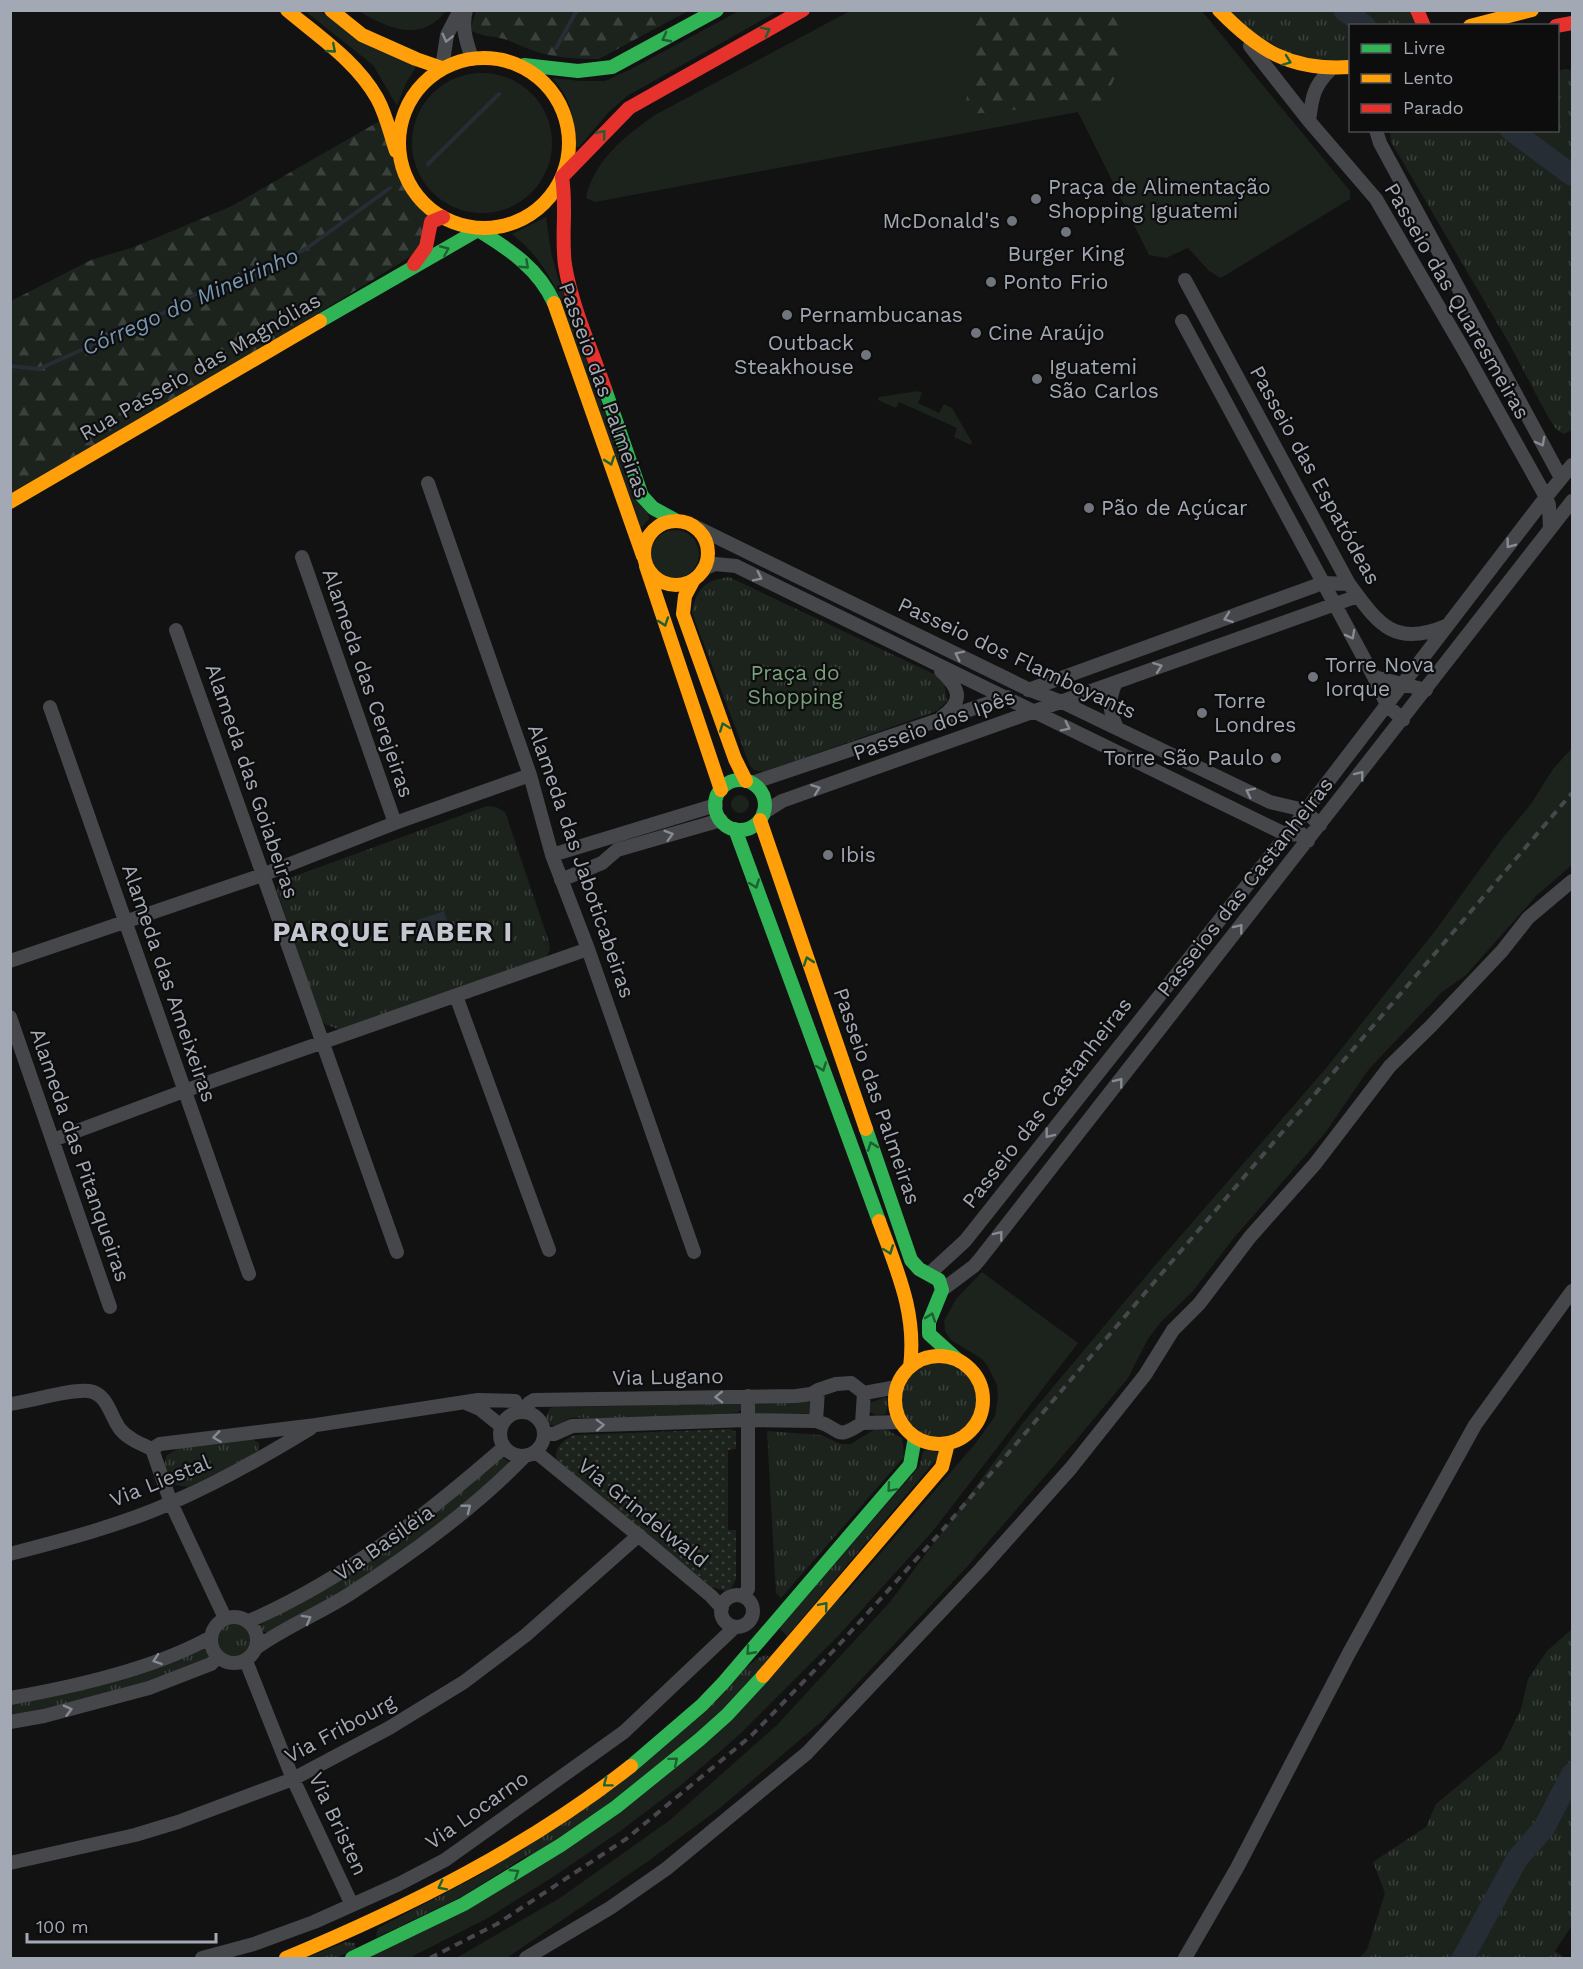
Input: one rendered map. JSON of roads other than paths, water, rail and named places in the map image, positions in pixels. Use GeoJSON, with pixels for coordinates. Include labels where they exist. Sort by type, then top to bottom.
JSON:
{"type":"FeatureCollection","features":[{"type":"Feature","properties":{"kind":"street"},"geometry":{"type":"LineString","coordinates":[[287,10],[348,63],[369,85],[379,101],[398,156],[414,190],[425,203],[443,217],[478,230],[508,224],[531,213],[550,196],[562,177],[580,162],[617,117],[629,108],[803,10]]}},
{"type":"Feature","properties":{"kind":"street"},"geometry":{"type":"LineString","coordinates":[[331,10],[362,35],[442,68]]}},
{"type":"Feature","properties":{"kind":"street"},"geometry":{"type":"LineString","coordinates":[[442,68],[447,34],[460,10]]}},
{"type":"Feature","properties":{"kind":"street"},"geometry":{"type":"LineString","coordinates":[[466,10],[463,26],[472,59]]}},
{"type":"Feature","properties":{"kind":"street"},"geometry":{"type":"LineString","coordinates":[[398,156],[401,129],[407,109],[417,92],[442,68],[472,59],[495,59],[518,65],[574,73],[593,72],[612,67],[717,10]]}},
{"type":"Feature","properties":{"kind":"street"},"geometry":{"type":"LineString","coordinates":[[1219,10],[1238,31],[1272,56],[1311,68],[1330,70],[1349,67]]}},
{"type":"Feature","properties":{"kind":"street"},"geometry":{"type":"LineString","coordinates":[[1417,10],[1423,24]]}},
{"type":"Feature","properties":{"kind":"street"},"geometry":{"type":"LineString","coordinates":[[1478,24],[1532,10]]}},
{"type":"Feature","properties":{"kind":"street","name":"Passeio das Quaresmeiras"},"geometry":{"type":"LineString","coordinates":[[1238,31],[1309,121],[1376,199],[1546,497]]}},
{"type":"Feature","properties":{"kind":"street"},"geometry":{"type":"LineString","coordinates":[[518,65],[542,81],[560,105],[568,133],[569,148],[562,177]]}},
{"type":"Feature","properties":{"kind":"street"},"geometry":{"type":"LineString","coordinates":[[1309,121],[1311,99],[1315,88],[1330,70]]}},
{"type":"Feature","properties":{"kind":"street","name":"Passeio das Quaresmeiras"},"geometry":{"type":"LineString","coordinates":[[1377,132],[1386,154],[1561,478]]}},
{"type":"Feature","properties":{"kind":"street","name":"Passeio das Palmeiras"},"geometry":{"type":"LineString","coordinates":[[562,177],[565,196],[565,263],[571,291],[642,496],[653,508],[675,520]]}},
{"type":"Feature","properties":{"kind":"street","name":"Rua Passeio das Magnólias"},"geometry":{"type":"LineString","coordinates":[[410,268],[426,247],[431,222],[443,217]]}},
{"type":"Feature","properties":{"kind":"street","name":"Passeio das Palmeiras"},"geometry":{"type":"LineString","coordinates":[[478,230],[506,248],[526,265],[542,281],[550,296],[584,383],[721,790]]}},
{"type":"Feature","properties":{"kind":"street","name":"Rua Passeio das Magnólias"},"geometry":{"type":"LineString","coordinates":[[10,502],[410,268],[461,243],[478,230]]}},
{"type":"Feature","properties":{"kind":"street","name":"Passeio das Espatódeas"},"geometry":{"type":"LineString","coordinates":[[1185,280],[1349,584],[1358,596],[1375,618],[1398,632],[1426,633],[1448,625]]}},
{"type":"Feature","properties":{"kind":"street","name":"Passeio das Espatódeas"},"geometry":{"type":"LineString","coordinates":[[1182,321],[1387,705]]}},
{"type":"Feature","properties":{"kind":"street"},"geometry":{"type":"LineString","coordinates":[[1550,529],[1549,505],[1546,497],[1572,465]]}},
{"type":"Feature","properties":{"kind":"street","name":"Alameda das Jaboticabeiras"},"geometry":{"type":"LineString","coordinates":[[428,483],[530,775],[552,855],[588,949],[694,1252]]}},
{"type":"Feature","properties":{"kind":"street","name":"Passeio das Castanheiras"},"geometry":{"type":"LineString","coordinates":[[924,1271],[965,1241],[1387,705],[1546,497]]}},
{"type":"Feature","properties":{"kind":"street","name":"Passeios das Castanheiras"},"geometry":{"type":"LineString","coordinates":[[942,1290],[980,1259],[1572,501]]}},
{"type":"Feature","properties":{"kind":"street"},"geometry":{"type":"LineString","coordinates":[[693,581],[671,586],[661,582],[652,576],[644,561],[644,544],[648,535],[664,522],[685,521],[702,533],[706,542],[708,552],[704,569],[684,596],[683,614],[735,759],[749,782],[762,793],[765,807],[762,817],[749,828],[735,829],[721,820],[716,805],[721,790],[732,781],[749,782]]}},
{"type":"Feature","properties":{"kind":"street","name":"Passeio dos Flamboyants"},"geometry":{"type":"LineString","coordinates":[[694,526],[1030,690],[1062,702],[1270,802],[1304,810],[1320,825]]}},
{"type":"Feature","properties":{"kind":"street","name":"Alameda das Cerejeiras"},"geometry":{"type":"LineString","coordinates":[[302,557],[394,823]]}},
{"type":"Feature","properties":{"kind":"street","name":"Passeio dos Flamboyants"},"geometry":{"type":"LineString","coordinates":[[704,569],[715,564],[736,566],[1258,821],[1282,839],[1302,834],[1308,841]]}},
{"type":"Feature","properties":{"kind":"street","name":"Passeio dos Ipês"},"geometry":{"type":"LineString","coordinates":[[749,782],[1030,690],[1323,584],[1349,584]]}},
{"type":"Feature","properties":{"kind":"street","name":"Passeio dos Ipês"},"geometry":{"type":"LineString","coordinates":[[762,817],[782,801],[1358,596]]}},
{"type":"Feature","properties":{"kind":"street"},"geometry":{"type":"LineString","coordinates":[[1258,607],[1266,629]]}},
{"type":"Feature","properties":{"kind":"street","name":"Alameda das Goiabeiras"},"geometry":{"type":"LineString","coordinates":[[176,630],[397,1252]]}},
{"type":"Feature","properties":{"kind":"street"},"geometry":{"type":"LineString","coordinates":[[1129,654],[1131,677]]}},
{"type":"Feature","properties":{"kind":"street"},"geometry":{"type":"LineString","coordinates":[[1424,657],[1442,670]]}},
{"type":"Feature","properties":{"kind":"street"},"geometry":{"type":"LineString","coordinates":[[933,663],[953,682],[957,691],[957,702],[950,712],[939,720]]}},
{"type":"Feature","properties":{"kind":"street"},"geometry":{"type":"LineString","coordinates":[[981,686],[989,681],[989,670]]}},
{"type":"Feature","properties":{"kind":"street"},"geometry":{"type":"LineString","coordinates":[[1078,672],[1089,692]]}},
{"type":"Feature","properties":{"kind":"street"},"geometry":{"type":"LineString","coordinates":[[1374,677],[1426,690]]}},
{"type":"Feature","properties":{"kind":"street"},"geometry":{"type":"LineString","coordinates":[[1116,682],[1109,701],[1110,713],[1117,728]]}},
{"type":"Feature","properties":{"kind":"street"},"geometry":{"type":"LineString","coordinates":[[1387,705],[1403,720]]}},
{"type":"Feature","properties":{"kind":"street","name":"Alameda das Ameixeiras"},"geometry":{"type":"LineString","coordinates":[[50,707],[249,1274]]}},
{"type":"Feature","properties":{"kind":"street"},"geometry":{"type":"LineString","coordinates":[[971,709],[979,731]]}},
{"type":"Feature","properties":{"kind":"street"},"geometry":{"type":"LineString","coordinates":[[1090,739],[1089,724],[1093,717]]}},
{"type":"Feature","properties":{"kind":"street"},"geometry":{"type":"LineString","coordinates":[[10,961],[262,875],[394,823],[530,775]]}},
{"type":"Feature","properties":{"kind":"street"},"geometry":{"type":"LineString","coordinates":[[1258,821],[1270,802]]}},
{"type":"Feature","properties":{"kind":"street"},"geometry":{"type":"LineString","coordinates":[[552,855],[716,805]]}},
{"type":"Feature","properties":{"kind":"street","name":"Passeio das Palmeiras"},"geometry":{"type":"LineString","coordinates":[[762,817],[911,1260],[939,1280],[942,1290]]}},
{"type":"Feature","properties":{"kind":"street"},"geometry":{"type":"LineString","coordinates":[[561,880],[602,863],[617,850],[721,820]]}},
{"type":"Feature","properties":{"kind":"street","name":"Passeio das Palmeiras"},"geometry":{"type":"LineString","coordinates":[[735,829],[907,1298],[913,1345],[910,1367]]}},
{"type":"Feature","properties":{"kind":"street"},"geometry":{"type":"LineString","coordinates":[[612,836],[617,850]]}},
{"type":"Feature","properties":{"kind":"street"},"geometry":{"type":"LineString","coordinates":[[1282,839],[1294,858]]}},
{"type":"Feature","properties":{"kind":"street"},"geometry":{"type":"LineString","coordinates":[[526,1959],[610,1908],[666,1869],[807,1753],[981,1569],[1071,1468],[1145,1375],[1173,1330],[1199,1304],[1250,1237],[1315,1164],[1390,1066],[1502,951],[1528,918],[1572,881]]}},
{"type":"Feature","properties":{"kind":"street"},"geometry":{"type":"LineString","coordinates":[[53,1140],[184,1090],[588,949]]}},
{"type":"Feature","properties":{"kind":"street"},"geometry":{"type":"LineString","coordinates":[[456,996],[549,1250]]}},
{"type":"Feature","properties":{"kind":"street","name":"Alameda das Pitanqueiras"},"geometry":{"type":"LineString","coordinates":[[10,1017],[110,1307]]}},
{"type":"Feature","properties":{"kind":"street"},"geometry":{"type":"LineString","coordinates":[[965,1241],[980,1259]]}},
{"type":"Feature","properties":{"kind":"street"},"geometry":{"type":"LineString","coordinates":[[907,1298],[911,1281],[924,1271]]}},
{"type":"Feature","properties":{"kind":"street"},"geometry":{"type":"LineString","coordinates":[[942,1290],[928,1322],[928,1329],[933,1339],[959,1361],[974,1374],[979,1382],[983,1402],[981,1412],[972,1429],[958,1440],[948,1443],[930,1443],[915,1437],[901,1422],[895,1403],[897,1387],[901,1379],[910,1367],[933,1356],[959,1361]]}},
{"type":"Feature","properties":{"kind":"street"},"geometry":{"type":"LineString","coordinates":[[1185,1959],[1237,1868],[1349,1653],[1475,1425],[1572,1291]]}},
{"type":"Feature","properties":{"kind":"street","name":"Via Lugano"},"geometry":{"type":"LineString","coordinates":[[522,1412],[529,1402],[534,1400],[811,1394],[836,1384],[851,1383],[864,1393],[897,1387]]}},
{"type":"Feature","properties":{"kind":"street"},"geometry":{"type":"LineString","coordinates":[[816,1421],[818,1390]]}},
{"type":"Feature","properties":{"kind":"street"},"geometry":{"type":"LineString","coordinates":[[10,1404],[90,1391],[103,1398],[120,1429],[129,1437],[152,1449],[171,1503],[225,1618]]}},
{"type":"Feature","properties":{"kind":"street"},"geometry":{"type":"LineString","coordinates":[[862,1423],[864,1393]]}},
{"type":"Feature","properties":{"kind":"street"},"geometry":{"type":"LineString","coordinates":[[743,1596],[748,1589],[748,1396]]}},
{"type":"Feature","properties":{"kind":"street"},"geometry":{"type":"LineString","coordinates":[[152,1449],[160,1444],[316,1425],[466,1402],[515,1401],[522,1412]]}},
{"type":"Feature","properties":{"kind":"street"},"geometry":{"type":"LineString","coordinates":[[466,1402],[480,1408],[501,1426]]}},
{"type":"Feature","properties":{"kind":"street"},"geometry":{"type":"LineString","coordinates":[[522,1412],[532,1414],[541,1422],[543,1441],[530,1454],[515,1456],[503,1448],[499,1433],[508,1416],[522,1412]]}},
{"type":"Feature","properties":{"kind":"street"},"geometry":{"type":"LineString","coordinates":[[544,1434],[554,1434],[572,1426],[748,1420],[816,1421],[826,1424],[840,1434],[845,1434],[862,1423],[901,1422]]}},
{"type":"Feature","properties":{"kind":"street","name":"Via Liestal"},"geometry":{"type":"LineString","coordinates":[[10,1554],[67,1539],[171,1503],[267,1455],[316,1425]]}},
{"type":"Feature","properties":{"kind":"street"},"geometry":{"type":"LineString","coordinates":[[254,1432],[261,1439],[267,1455]]}},
{"type":"Feature","properties":{"kind":"street"},"geometry":{"type":"LineString","coordinates":[[286,1959],[357,1930],[524,1843],[667,1736],[703,1703],[767,1633],[910,1465],[915,1437]]}},
{"type":"Feature","properties":{"kind":"street"},"geometry":{"type":"LineString","coordinates":[[352,1959],[464,1904],[561,1845],[616,1807],[727,1715],[785,1651],[942,1467],[948,1443]]}},
{"type":"Feature","properties":{"kind":"street","name":"Via Basiléia"},"geometry":{"type":"LineString","coordinates":[[249,1621],[315,1588],[374,1550],[456,1489],[503,1448]]}},
{"type":"Feature","properties":{"kind":"street","name":"Via Basiléia"},"geometry":{"type":"LineString","coordinates":[[256,1648],[346,1596],[388,1568],[478,1500],[530,1454]]}},
{"type":"Feature","properties":{"kind":"street","name":"Via Grindelwald"},"geometry":{"type":"LineString","coordinates":[[530,1454],[639,1535],[722,1608]]}},
{"type":"Feature","properties":{"kind":"street","name":"Via Fribourg"},"geometry":{"type":"LineString","coordinates":[[10,1863],[168,1825],[293,1779],[389,1728],[464,1682],[526,1635],[639,1535]]}},
{"type":"Feature","properties":{"kind":"street"},"geometry":{"type":"LineString","coordinates":[[743,1596],[751,1604],[753,1613],[748,1622],[735,1627],[723,1618],[722,1608],[730,1597],[743,1596]]}},
{"type":"Feature","properties":{"kind":"street"},"geometry":{"type":"LineString","coordinates":[[239,1617],[249,1621],[257,1634],[256,1648],[246,1660],[231,1663],[218,1658],[211,1644],[211,1637],[218,1622],[225,1618],[239,1617]]}},
{"type":"Feature","properties":{"kind":"street","name":"Via Locarno"},"geometry":{"type":"LineString","coordinates":[[202,1959],[254,1944],[352,1905],[445,1860],[624,1732],[735,1627]]}},
{"type":"Feature","properties":{"kind":"street"},"geometry":{"type":"LineString","coordinates":[[767,1633],[785,1651]]}},
{"type":"Feature","properties":{"kind":"street"},"geometry":{"type":"LineString","coordinates":[[10,1698],[58,1689],[146,1664],[211,1637]]}},
{"type":"Feature","properties":{"kind":"street"},"geometry":{"type":"LineString","coordinates":[[10,1722],[44,1716],[149,1688],[211,1664],[218,1658]]}},
{"type":"Feature","properties":{"kind":"street","name":"Via Bristen"},"geometry":{"type":"LineString","coordinates":[[246,1660],[293,1779],[352,1905]]}},
{"type":"Feature","properties":{"kind":"street"},"geometry":{"type":"LineString","coordinates":[[357,1930],[367,1952]]}},
{"type":"Feature","properties":{"kind":"waterway","name":"Córrego do Mineirinho"},"geometry":{"type":"LineString","coordinates":[[556,48],[577,10]]}},
{"type":"Feature","properties":{"kind":"waterway"},"geometry":{"type":"LineString","coordinates":[[1344,10],[1362,24]]}},
{"type":"Feature","properties":{"kind":"waterway","name":"Córrego do Mineirinho"},"geometry":{"type":"LineString","coordinates":[[428,164],[499,94]]}},
{"type":"Feature","properties":{"kind":"waterway"},"geometry":{"type":"LineString","coordinates":[[1514,132],[1572,175]]}},
{"type":"Feature","properties":{"kind":"waterway","name":"Córrego do Mineirinho"},"geometry":{"type":"LineString","coordinates":[[10,366],[39,369],[183,304],[186,299],[196,294],[220,293],[307,248],[390,188]]}},
{"type":"Feature","properties":{"kind":"waterway"},"geometry":{"type":"LineString","coordinates":[[1463,1958],[1517,1859],[1544,1828],[1572,1774]]}},
{"type":"Feature","properties":{"kind":"railway"},"geometry":{"type":"LineString","coordinates":[[430,1958],[497,1924],[626,1839],[751,1736],[837,1647],[940,1533],[1572,793]]}},
{"type":"Feature","properties":{"kind":"place","name":"Praça de Alimentação Shopping Iguatemi"},"geometry":{"type":"Point","coordinates":[1036,199]}},
{"type":"Feature","properties":{"kind":"place","name":"McDonald's"},"geometry":{"type":"Point","coordinates":[1012,221]}},
{"type":"Feature","properties":{"kind":"place","name":"Burger King"},"geometry":{"type":"Point","coordinates":[1066,232]}},
{"type":"Feature","properties":{"kind":"place","name":"Ponto Frio"},"geometry":{"type":"Point","coordinates":[991,282]}},
{"type":"Feature","properties":{"kind":"place","name":"Pernambucanas"},"geometry":{"type":"Point","coordinates":[787,315]}},
{"type":"Feature","properties":{"kind":"place","name":"Cine Araújo"},"geometry":{"type":"Point","coordinates":[976,333]}},
{"type":"Feature","properties":{"kind":"place","name":"Outback Steakhouse"},"geometry":{"type":"Point","coordinates":[866,355]}},
{"type":"Feature","properties":{"kind":"place","name":"Iguatemi São Carlos"},"geometry":{"type":"Point","coordinates":[1037,379]}},
{"type":"Feature","properties":{"kind":"place","name":"Pão de Açúcar"},"geometry":{"type":"Point","coordinates":[1089,508]}},
{"type":"Feature","properties":{"kind":"place","name":"Torre Nova Iorque"},"geometry":{"type":"Point","coordinates":[1313,677]}},
{"type":"Feature","properties":{"kind":"place","name":"Torre Londres"},"geometry":{"type":"Point","coordinates":[1202,713]}},
{"type":"Feature","properties":{"kind":"place","name":"Torre São Paulo"},"geometry":{"type":"Point","coordinates":[1276,758]}},
{"type":"Feature","properties":{"kind":"place","name":"Ibis"},"geometry":{"type":"Point","coordinates":[828,855]}},
{"type":"Feature","properties":{"kind":"district","name":"PARQUE FABER I"},"geometry":{"type":"Point","coordinates":[393,932]}},
{"type":"Feature","properties":{"kind":"park label","name":"Praça do Shopping"},"geometry":{"type":"Point","coordinates":[795,685]}}]}
